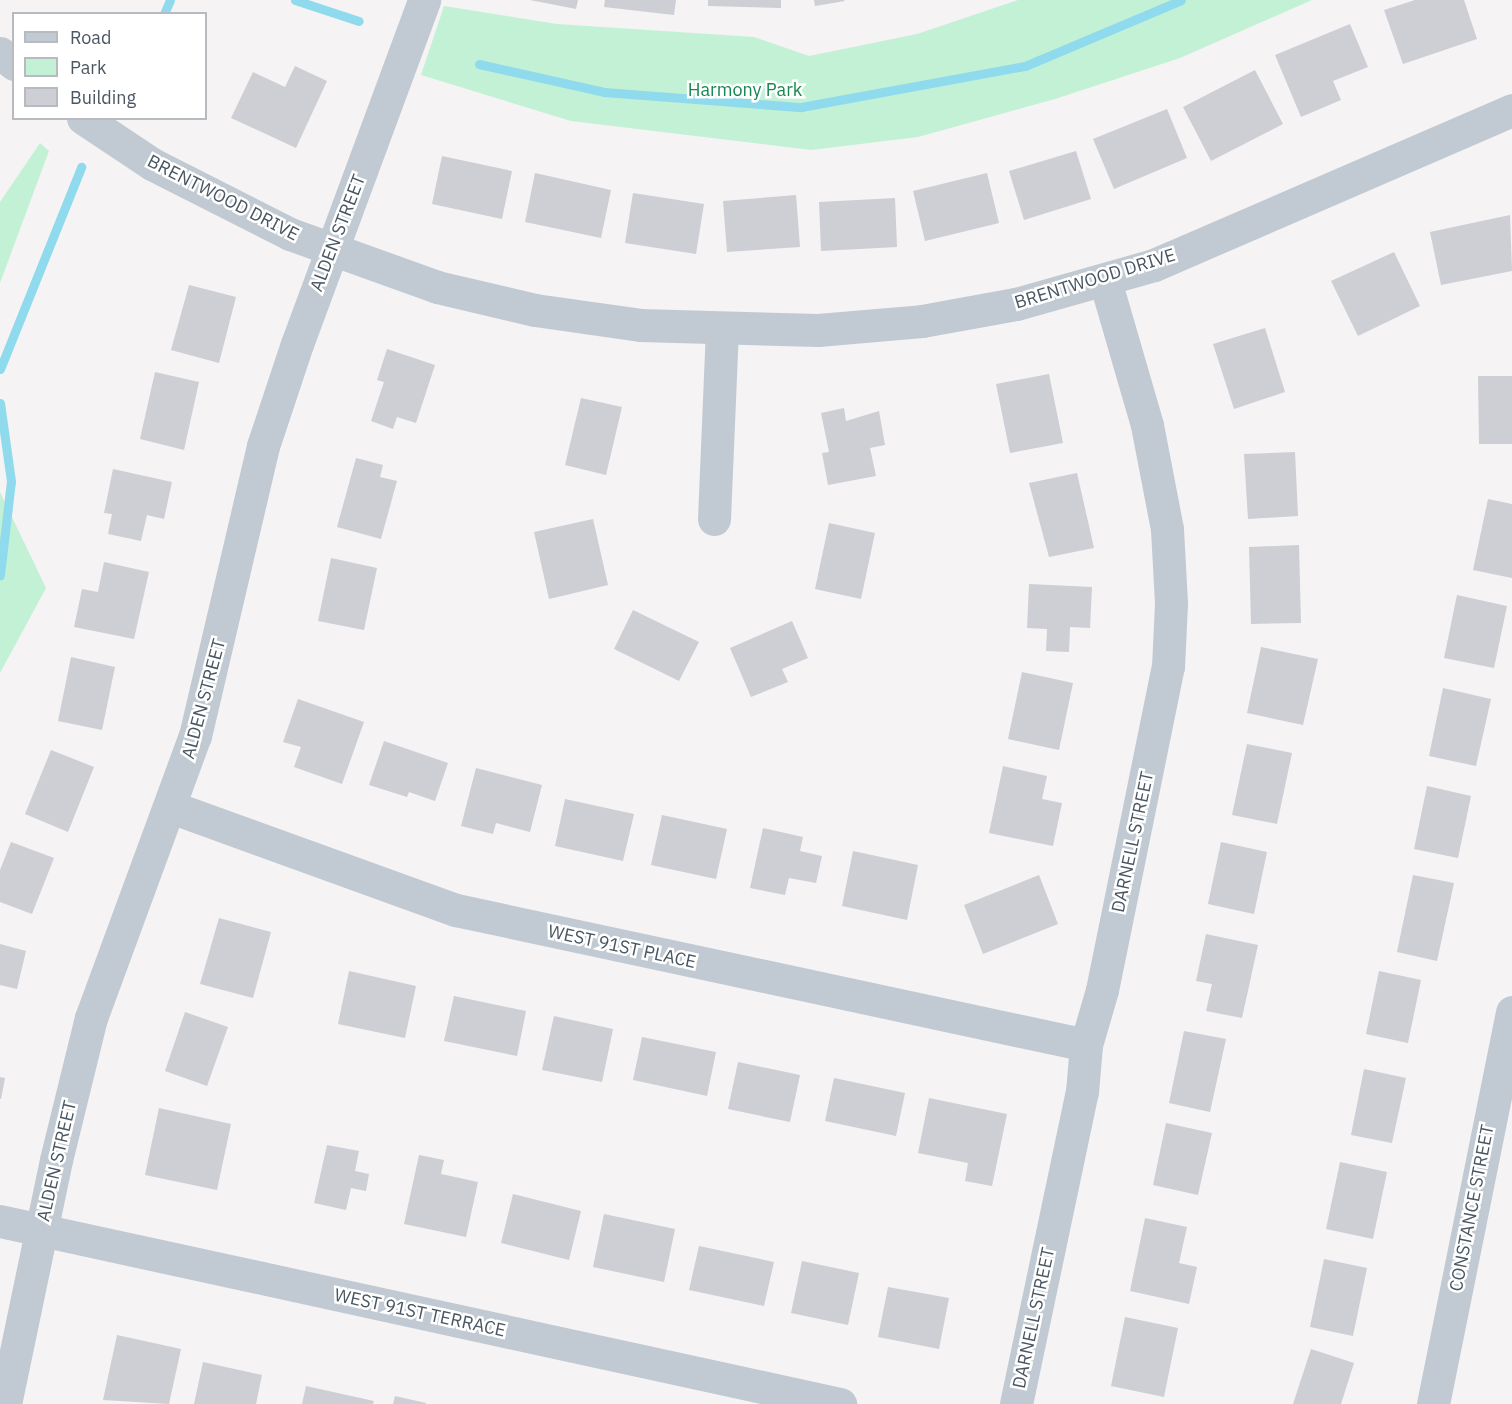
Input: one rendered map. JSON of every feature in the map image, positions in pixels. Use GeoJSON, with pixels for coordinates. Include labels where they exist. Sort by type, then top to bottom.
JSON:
{"type":"FeatureCollection","features":[{"type":"Feature","properties":{"kind":"street","name":"ALDEN STREET"},"geometry":{"type":"LineString","coordinates":[[5,1404],[91,1018],[171,807],[210,685],[263,446],[331,250],[424,0]]}},
{"type":"Feature","properties":{"kind":"street"},"geometry":{"type":"LineString","coordinates":[[0,52],[12,62]]}},
{"type":"Feature","properties":{"kind":"street","name":"BRENTWOOD DRIVE"},"geometry":{"type":"LineString","coordinates":[[86,120],[152,164],[290,234],[437,287],[535,310],[640,325],[722,330],[818,330],[922,321],[1016,304],[1154,265],[1266,218],[1395,158],[1512,110]]}},
{"type":"Feature","properties":{"kind":"street","name":"DARNELL STREET"},"geometry":{"type":"LineString","coordinates":[[1016,1404],[1082,1092],[1086,1045],[1102,990],[1168,667],[1171,603],[1167,529],[1157,468],[1105,280]]}},
{"type":"Feature","properties":{"kind":"street"},"geometry":{"type":"LineString","coordinates":[[714,519],[722,330]]}},
{"type":"Feature","properties":{"kind":"street","name":"WEST 91ST PLACE"},"geometry":{"type":"LineString","coordinates":[[171,807],[456,910],[1086,1045]]}},
{"type":"Feature","properties":{"kind":"street","name":"CONSTANCE STREET"},"geometry":{"type":"LineString","coordinates":[[1433,1404],[1512,1012]]}},
{"type":"Feature","properties":{"kind":"street","name":"WEST 91ST TERRACE"},"geometry":{"type":"LineString","coordinates":[[0,1221],[840,1404]]}},
{"type":"Feature","properties":{"kind":"green space","name":"Harmony Park"},"geometry":{"type":"Polygon","coordinates":[[[1018,0],[1312,0],[1180,58],[1055,99],[918,137],[811,150],[571,121],[421,75],[444,6],[557,24],[754,37],[809,56],[917,34],[1018,0]]]}},
{"type":"Feature","properties":{"kind":"green space"},"geometry":{"type":"Polygon","coordinates":[[[40,143],[49,151],[0,283],[0,202],[40,143]]]}},
{"type":"Feature","properties":{"kind":"green space"},"geometry":{"type":"Polygon","coordinates":[[[0,492],[46,588],[0,673],[0,492]]]}},
{"type":"Feature","properties":{"kind":"building"},"geometry":{"type":"Polygon","coordinates":[[[530,0],[578,0],[576,9],[530,0]]]}},
{"type":"Feature","properties":{"kind":"building"},"geometry":{"type":"Polygon","coordinates":[[[605,0],[676,0],[674,15],[604,7],[605,0]]]}},
{"type":"Feature","properties":{"kind":"building"},"geometry":{"type":"Polygon","coordinates":[[[708,0],[781,0],[781,8],[708,6],[708,0]]]}},
{"type":"Feature","properties":{"kind":"building"},"geometry":{"type":"Polygon","coordinates":[[[814,0],[844,0],[845,1],[815,6],[814,0]]]}},
{"type":"Feature","properties":{"kind":"building"},"geometry":{"type":"Polygon","coordinates":[[[1415,0],[1464,0],[1477,39],[1403,64],[1384,10],[1415,0]]]}},
{"type":"Feature","properties":{"kind":"building"},"geometry":{"type":"Polygon","coordinates":[[[1350,24],[1368,67],[1333,81],[1341,100],[1301,117],[1275,55],[1350,24]]]}},
{"type":"Feature","properties":{"kind":"building"},"geometry":{"type":"Polygon","coordinates":[[[295,66],[327,81],[296,148],[231,118],[253,72],[285,87],[295,66]]]}},
{"type":"Feature","properties":{"kind":"building"},"geometry":{"type":"Polygon","coordinates":[[[1255,70],[1283,124],[1211,161],[1183,107],[1255,70]]]}},
{"type":"Feature","properties":{"kind":"building"},"geometry":{"type":"Polygon","coordinates":[[[1167,109],[1187,158],[1114,189],[1093,139],[1167,109]]]}},
{"type":"Feature","properties":{"kind":"building"},"geometry":{"type":"Polygon","coordinates":[[[1076,151],[1091,199],[1024,220],[1009,171],[1076,151]]]}},
{"type":"Feature","properties":{"kind":"building"},"geometry":{"type":"Polygon","coordinates":[[[442,156],[512,171],[502,219],[432,204],[442,156]]]}},
{"type":"Feature","properties":{"kind":"building"},"geometry":{"type":"Polygon","coordinates":[[[535,173],[611,190],[601,238],[525,222],[535,173]]]}},
{"type":"Feature","properties":{"kind":"building"},"geometry":{"type":"Polygon","coordinates":[[[987,173],[999,223],[925,241],[913,191],[987,173]]]}},
{"type":"Feature","properties":{"kind":"building"},"geometry":{"type":"Polygon","coordinates":[[[633,193],[704,204],[696,254],[625,243],[633,193]]]}},
{"type":"Feature","properties":{"kind":"building"},"geometry":{"type":"Polygon","coordinates":[[[796,195],[800,247],[727,252],[723,201],[796,195]]]}},
{"type":"Feature","properties":{"kind":"building"},"geometry":{"type":"Polygon","coordinates":[[[895,198],[897,247],[821,251],[819,202],[895,198]]]}},
{"type":"Feature","properties":{"kind":"building"},"geometry":{"type":"Polygon","coordinates":[[[1510,215],[1512,271],[1441,285],[1430,232],[1510,215]]]}},
{"type":"Feature","properties":{"kind":"building"},"geometry":{"type":"Polygon","coordinates":[[[1394,252],[1420,306],[1358,336],[1331,281],[1394,252]]]}},
{"type":"Feature","properties":{"kind":"building"},"geometry":{"type":"Polygon","coordinates":[[[189,285],[236,297],[219,363],[171,350],[189,285]]]}},
{"type":"Feature","properties":{"kind":"building"},"geometry":{"type":"Polygon","coordinates":[[[1265,328],[1285,392],[1234,409],[1213,344],[1265,328]]]}},
{"type":"Feature","properties":{"kind":"building"},"geometry":{"type":"Polygon","coordinates":[[[387,349],[435,365],[416,423],[397,417],[393,429],[371,421],[384,382],[377,380],[387,349]]]}},
{"type":"Feature","properties":{"kind":"building"},"geometry":{"type":"Polygon","coordinates":[[[155,372],[199,382],[184,450],[140,439],[155,372]]]}},
{"type":"Feature","properties":{"kind":"building"},"geometry":{"type":"Polygon","coordinates":[[[1049,374],[1063,443],[1010,453],[996,384],[1049,374]]]}},
{"type":"Feature","properties":{"kind":"building"},"geometry":{"type":"Polygon","coordinates":[[[1478,376],[1512,376],[1512,444],[1479,444],[1478,376]]]}},
{"type":"Feature","properties":{"kind":"building"},"geometry":{"type":"Polygon","coordinates":[[[581,398],[622,407],[606,475],[565,465],[581,398]]]}},
{"type":"Feature","properties":{"kind":"building"},"geometry":{"type":"Polygon","coordinates":[[[844,408],[846,421],[879,411],[885,445],[870,448],[876,476],[828,485],[822,453],[829,452],[821,413],[844,408]]]}},
{"type":"Feature","properties":{"kind":"building"},"geometry":{"type":"Polygon","coordinates":[[[1295,452],[1298,516],[1248,519],[1244,454],[1295,452]]]}},
{"type":"Feature","properties":{"kind":"building"},"geometry":{"type":"Polygon","coordinates":[[[356,458],[383,465],[380,477],[397,481],[381,539],[337,527],[356,458]]]}},
{"type":"Feature","properties":{"kind":"building"},"geometry":{"type":"Polygon","coordinates":[[[113,469],[172,482],[164,519],[147,515],[141,541],[108,534],[112,514],[104,513],[113,469]]]}},
{"type":"Feature","properties":{"kind":"building"},"geometry":{"type":"Polygon","coordinates":[[[1077,473],[1094,548],[1049,557],[1029,483],[1077,473]]]}},
{"type":"Feature","properties":{"kind":"building"},"geometry":{"type":"Polygon","coordinates":[[[1488,499],[1512,504],[1512,578],[1473,570],[1488,499]]]}},
{"type":"Feature","properties":{"kind":"building"},"geometry":{"type":"Polygon","coordinates":[[[593,519],[608,585],[549,599],[534,532],[593,519]]]}},
{"type":"Feature","properties":{"kind":"building"},"geometry":{"type":"Polygon","coordinates":[[[829,523],[875,533],[861,599],[815,589],[829,523]]]}},
{"type":"Feature","properties":{"kind":"building"},"geometry":{"type":"Polygon","coordinates":[[[1299,545],[1301,623],[1251,624],[1249,547],[1299,545]]]}},
{"type":"Feature","properties":{"kind":"building"},"geometry":{"type":"Polygon","coordinates":[[[331,558],[377,568],[364,630],[318,621],[331,558]]]}},
{"type":"Feature","properties":{"kind":"building"},"geometry":{"type":"Polygon","coordinates":[[[104,562],[149,572],[134,639],[74,627],[82,589],[98,592],[104,562]]]}},
{"type":"Feature","properties":{"kind":"building"},"geometry":{"type":"Polygon","coordinates":[[[1029,584],[1092,587],[1090,628],[1070,627],[1069,652],[1046,651],[1047,629],[1027,628],[1029,584]]]}},
{"type":"Feature","properties":{"kind":"building"},"geometry":{"type":"Polygon","coordinates":[[[1457,595],[1507,606],[1494,668],[1444,658],[1457,595]]]}},
{"type":"Feature","properties":{"kind":"building"},"geometry":{"type":"Polygon","coordinates":[[[633,610],[699,642],[679,681],[614,649],[633,610]]]}},
{"type":"Feature","properties":{"kind":"building"},"geometry":{"type":"Polygon","coordinates":[[[792,621],[808,658],[782,669],[788,682],[751,697],[730,648],[792,621]]]}},
{"type":"Feature","properties":{"kind":"building"},"geometry":{"type":"Polygon","coordinates":[[[1261,647],[1318,659],[1303,725],[1247,713],[1261,647]]]}},
{"type":"Feature","properties":{"kind":"building"},"geometry":{"type":"Polygon","coordinates":[[[71,657],[115,667],[102,730],[58,721],[71,657]]]}},
{"type":"Feature","properties":{"kind":"building"},"geometry":{"type":"Polygon","coordinates":[[[1022,672],[1073,683],[1059,750],[1008,739],[1022,672]]]}},
{"type":"Feature","properties":{"kind":"building"},"geometry":{"type":"Polygon","coordinates":[[[1443,688],[1491,699],[1476,766],[1429,756],[1443,688]]]}},
{"type":"Feature","properties":{"kind":"building"},"geometry":{"type":"Polygon","coordinates":[[[298,699],[364,722],[342,784],[294,767],[301,747],[283,742],[298,699]]]}},
{"type":"Feature","properties":{"kind":"building"},"geometry":{"type":"Polygon","coordinates":[[[384,741],[448,763],[435,801],[409,792],[407,797],[369,785],[384,741]]]}},
{"type":"Feature","properties":{"kind":"building"},"geometry":{"type":"Polygon","coordinates":[[[1247,744],[1292,753],[1277,824],[1232,815],[1247,744]]]}},
{"type":"Feature","properties":{"kind":"building"},"geometry":{"type":"Polygon","coordinates":[[[51,750],[94,767],[68,832],[25,814],[51,750]]]}},
{"type":"Feature","properties":{"kind":"building"},"geometry":{"type":"Polygon","coordinates":[[[1003,766],[1047,776],[1042,799],[1062,803],[1053,846],[989,833],[1003,766]]]}},
{"type":"Feature","properties":{"kind":"building"},"geometry":{"type":"Polygon","coordinates":[[[476,768],[542,785],[530,832],[496,823],[493,834],[461,826],[476,768]]]}},
{"type":"Feature","properties":{"kind":"building"},"geometry":{"type":"Polygon","coordinates":[[[1427,786],[1471,796],[1458,858],[1414,849],[1427,786]]]}},
{"type":"Feature","properties":{"kind":"building"},"geometry":{"type":"Polygon","coordinates":[[[565,799],[634,814],[623,861],[555,846],[565,799]]]}},
{"type":"Feature","properties":{"kind":"building"},"geometry":{"type":"Polygon","coordinates":[[[662,815],[727,829],[716,879],[651,865],[662,815]]]}},
{"type":"Feature","properties":{"kind":"building"},"geometry":{"type":"Polygon","coordinates":[[[763,828],[803,837],[800,851],[822,856],[816,883],[789,878],[785,895],[750,888],[763,828]]]}},
{"type":"Feature","properties":{"kind":"building"},"geometry":{"type":"Polygon","coordinates":[[[11,842],[54,858],[32,914],[0,902],[0,870],[11,842]]]}},
{"type":"Feature","properties":{"kind":"building"},"geometry":{"type":"Polygon","coordinates":[[[1221,842],[1267,852],[1254,914],[1208,904],[1221,842]]]}},
{"type":"Feature","properties":{"kind":"building"},"geometry":{"type":"Polygon","coordinates":[[[853,851],[918,865],[907,920],[842,906],[853,851]]]}},
{"type":"Feature","properties":{"kind":"building"},"geometry":{"type":"Polygon","coordinates":[[[1039,875],[1058,924],[983,954],[964,905],[1039,875]]]}},
{"type":"Feature","properties":{"kind":"building"},"geometry":{"type":"Polygon","coordinates":[[[1413,875],[1454,883],[1437,961],[1397,952],[1413,875]]]}},
{"type":"Feature","properties":{"kind":"building"},"geometry":{"type":"Polygon","coordinates":[[[219,918],[271,932],[253,998],[200,984],[219,918]]]}},
{"type":"Feature","properties":{"kind":"building"},"geometry":{"type":"Polygon","coordinates":[[[1206,934],[1258,945],[1242,1018],[1206,1011],[1212,984],[1196,981],[1206,934]]]}},
{"type":"Feature","properties":{"kind":"building"},"geometry":{"type":"Polygon","coordinates":[[[0,944],[26,951],[17,989],[0,985],[0,944]]]}},
{"type":"Feature","properties":{"kind":"building"},"geometry":{"type":"Polygon","coordinates":[[[349,971],[416,986],[405,1038],[338,1024],[349,971]]]}},
{"type":"Feature","properties":{"kind":"building"},"geometry":{"type":"Polygon","coordinates":[[[1379,971],[1421,980],[1408,1043],[1366,1034],[1379,971]]]}},
{"type":"Feature","properties":{"kind":"building"},"geometry":{"type":"Polygon","coordinates":[[[454,996],[526,1011],[517,1056],[444,1041],[454,996]]]}},
{"type":"Feature","properties":{"kind":"building"},"geometry":{"type":"Polygon","coordinates":[[[185,1012],[228,1027],[207,1086],[165,1071],[185,1012]]]}},
{"type":"Feature","properties":{"kind":"building"},"geometry":{"type":"Polygon","coordinates":[[[554,1016],[613,1029],[602,1082],[542,1070],[554,1016]]]}},
{"type":"Feature","properties":{"kind":"building"},"geometry":{"type":"Polygon","coordinates":[[[1184,1031],[1226,1039],[1210,1112],[1169,1103],[1184,1031]]]}},
{"type":"Feature","properties":{"kind":"building"},"geometry":{"type":"Polygon","coordinates":[[[642,1037],[716,1052],[707,1096],[633,1080],[642,1037]]]}},
{"type":"Feature","properties":{"kind":"building"},"geometry":{"type":"Polygon","coordinates":[[[738,1062],[800,1075],[790,1122],[728,1109],[738,1062]]]}},
{"type":"Feature","properties":{"kind":"building"},"geometry":{"type":"Polygon","coordinates":[[[1364,1069],[1406,1078],[1392,1143],[1351,1135],[1364,1069]]]}},
{"type":"Feature","properties":{"kind":"building"},"geometry":{"type":"Polygon","coordinates":[[[0,1077],[5,1078],[1,1099],[0,1099],[0,1077]]]}},
{"type":"Feature","properties":{"kind":"building"},"geometry":{"type":"Polygon","coordinates":[[[834,1078],[905,1093],[896,1136],[825,1121],[834,1078]]]}},
{"type":"Feature","properties":{"kind":"building"},"geometry":{"type":"Polygon","coordinates":[[[929,1098],[1007,1114],[992,1186],[965,1181],[968,1163],[918,1153],[929,1098]]]}},
{"type":"Feature","properties":{"kind":"building"},"geometry":{"type":"Polygon","coordinates":[[[159,1108],[231,1124],[217,1190],[145,1175],[159,1108]]]}},
{"type":"Feature","properties":{"kind":"building"},"geometry":{"type":"Polygon","coordinates":[[[1166,1123],[1212,1133],[1198,1195],[1153,1185],[1166,1123]]]}},
{"type":"Feature","properties":{"kind":"building"},"geometry":{"type":"Polygon","coordinates":[[[327,1145],[359,1151],[355,1171],[369,1174],[366,1191],[351,1188],[346,1210],[314,1203],[327,1145]]]}},
{"type":"Feature","properties":{"kind":"building"},"geometry":{"type":"Polygon","coordinates":[[[419,1155],[444,1160],[441,1174],[478,1182],[466,1237],[404,1224],[419,1155]]]}},
{"type":"Feature","properties":{"kind":"building"},"geometry":{"type":"Polygon","coordinates":[[[1340,1162],[1387,1172],[1373,1239],[1326,1229],[1340,1162]]]}},
{"type":"Feature","properties":{"kind":"building"},"geometry":{"type":"Polygon","coordinates":[[[513,1194],[581,1211],[569,1260],[501,1243],[513,1194]]]}},
{"type":"Feature","properties":{"kind":"building"},"geometry":{"type":"Polygon","coordinates":[[[604,1214],[675,1229],[664,1282],[593,1267],[604,1214]]]}},
{"type":"Feature","properties":{"kind":"building"},"geometry":{"type":"Polygon","coordinates":[[[1145,1218],[1187,1227],[1179,1263],[1197,1267],[1189,1304],[1130,1291],[1145,1218]]]}},
{"type":"Feature","properties":{"kind":"building"},"geometry":{"type":"Polygon","coordinates":[[[699,1246],[774,1262],[764,1306],[689,1290],[699,1246]]]}},
{"type":"Feature","properties":{"kind":"building"},"geometry":{"type":"Polygon","coordinates":[[[1324,1259],[1367,1268],[1353,1336],[1310,1327],[1324,1259]]]}},
{"type":"Feature","properties":{"kind":"building"},"geometry":{"type":"Polygon","coordinates":[[[802,1261],[859,1273],[848,1325],[791,1313],[802,1261]]]}},
{"type":"Feature","properties":{"kind":"building"},"geometry":{"type":"Polygon","coordinates":[[[888,1287],[949,1298],[939,1349],[878,1337],[888,1287]]]}},
{"type":"Feature","properties":{"kind":"building"},"geometry":{"type":"Polygon","coordinates":[[[1125,1317],[1178,1328],[1164,1397],[1111,1386],[1125,1317]]]}},
{"type":"Feature","properties":{"kind":"building"},"geometry":{"type":"Polygon","coordinates":[[[117,1335],[181,1349],[169,1404],[103,1400],[117,1335]]]}},
{"type":"Feature","properties":{"kind":"building"},"geometry":{"type":"Polygon","coordinates":[[[1311,1349],[1354,1363],[1341,1404],[1293,1404],[1311,1349]]]}},
{"type":"Feature","properties":{"kind":"building"},"geometry":{"type":"Polygon","coordinates":[[[203,1362],[262,1375],[256,1404],[194,1404],[203,1362]]]}},
{"type":"Feature","properties":{"kind":"building"},"geometry":{"type":"Polygon","coordinates":[[[306,1386],[374,1401],[373,1404],[302,1404],[306,1386]]]}},
{"type":"Feature","properties":{"kind":"building"},"geometry":{"type":"Polygon","coordinates":[[[395,1396],[426,1403],[426,1404],[393,1404],[395,1396]]]}},
{"type":"Feature","properties":{"kind":"waterway"},"geometry":{"type":"LineString","coordinates":[[165,12],[170,0]]}},
{"type":"Feature","properties":{"kind":"waterway"},"geometry":{"type":"LineString","coordinates":[[295,0],[359,21]]}},
{"type":"Feature","properties":{"kind":"waterway"},"geometry":{"type":"LineString","coordinates":[[479,64],[604,92],[801,107],[1025,66],[1181,0]]}},
{"type":"Feature","properties":{"kind":"waterway"},"geometry":{"type":"LineString","coordinates":[[0,369],[81,167]]}},
{"type":"Feature","properties":{"kind":"waterway"},"geometry":{"type":"LineString","coordinates":[[0,403],[11,481],[0,575]]}}]}
